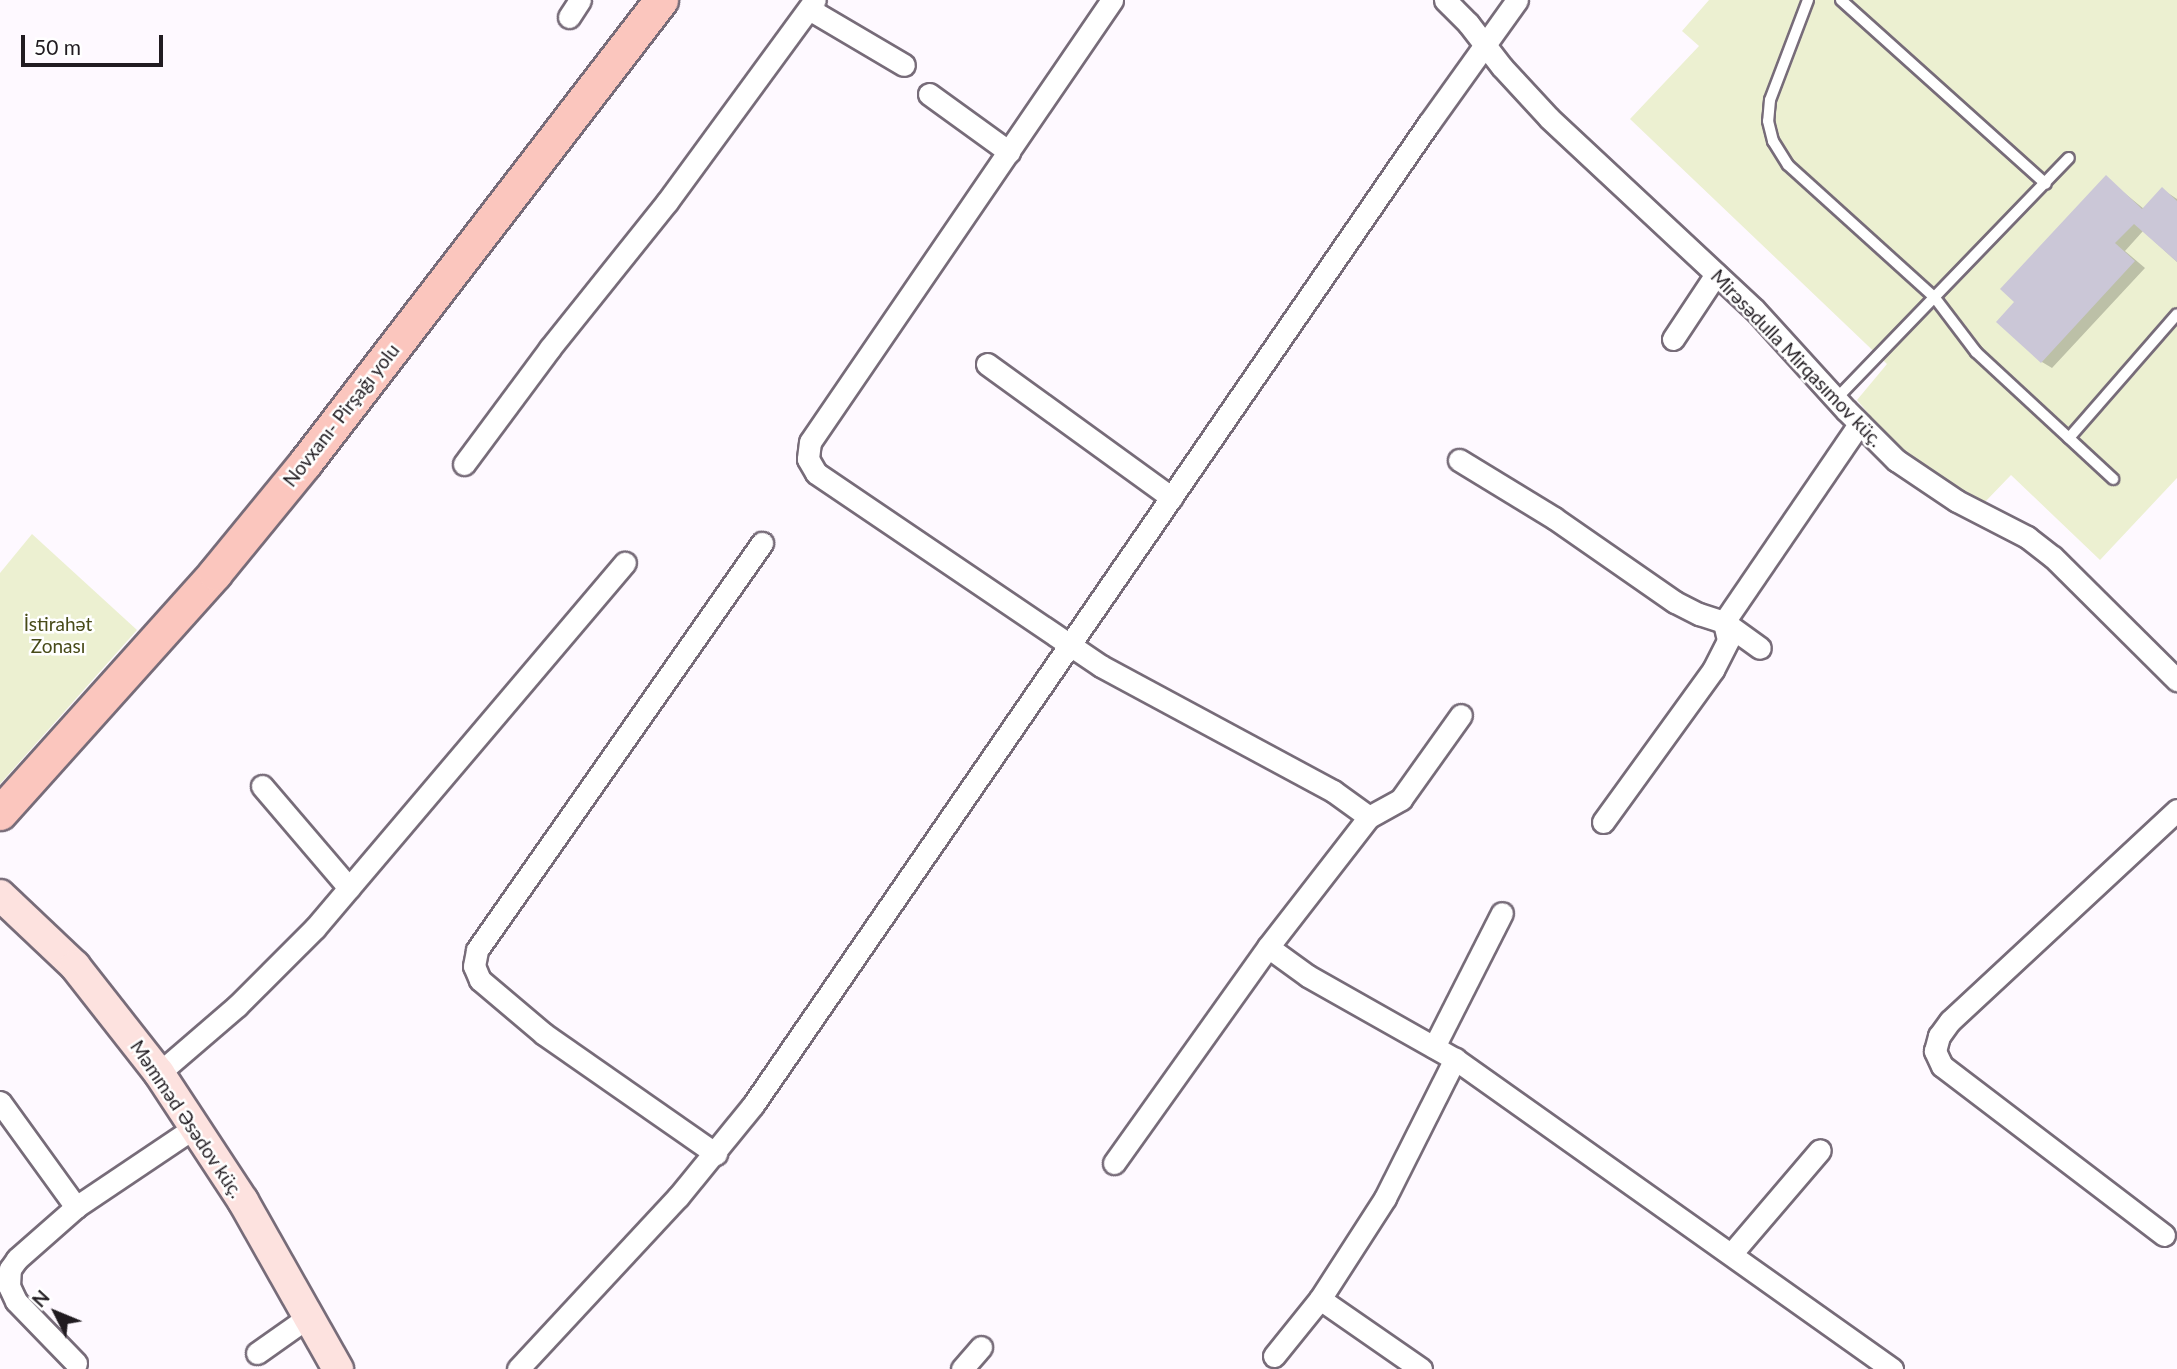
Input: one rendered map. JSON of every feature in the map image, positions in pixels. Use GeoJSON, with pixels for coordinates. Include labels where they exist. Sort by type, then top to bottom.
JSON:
{"type":"FeatureCollection","features":[{"type":"Feature","properties":{"kind":"main road","name":"Novxanı- Pirşağı yolu"},"geometry":{"type":"LineString","coordinates":[[0,813],[149,649],[288,483],[661,0]]}},
{"type":"Feature","properties":{"kind":"street"},"geometry":{"type":"LineString","coordinates":[[1112,0],[810,442],[808,458],[816,473],[1071,646],[1150,693],[1333,791],[1369,817]]}},
{"type":"Feature","properties":{"kind":"street","name":"Mirəsədulla Mirqasımov küç."},"geometry":{"type":"LineString","coordinates":[[1445,0],[1549,118],[1754,309],[1859,424],[1896,460],[1926,481],[2028,537],[2053,557],[2177,680]]}},
{"type":"Feature","properties":{"kind":"street"},"geometry":{"type":"LineString","coordinates":[[517,1369],[716,1154],[761,1093],[1517,0]]}},
{"type":"Feature","properties":{"kind":"street"},"geometry":{"type":"LineString","coordinates":[[464,464],[551,348],[667,202],[812,5],[904,65]]}},
{"type":"Feature","properties":{"kind":"street"},"geometry":{"type":"LineString","coordinates":[[929,94],[1009,152]]}},
{"type":"Feature","properties":{"kind":"street"},"geometry":{"type":"LineString","coordinates":[[1673,339],[1716,274]]}},
{"type":"Feature","properties":{"kind":"street"},"geometry":{"type":"LineString","coordinates":[[987,364],[1172,498]]}},
{"type":"Feature","properties":{"kind":"street"},"geometry":{"type":"LineString","coordinates":[[1602,822],[1713,670],[1728,640],[1724,622],[1859,424]]}},
{"type":"Feature","properties":{"kind":"street"},"geometry":{"type":"LineString","coordinates":[[1459,460],[1553,518],[1675,602],[1724,622],[1760,648]]}},
{"type":"Feature","properties":{"kind":"street"},"geometry":{"type":"LineString","coordinates":[[716,1154],[544,1034],[480,980],[474,967],[477,950],[762,543]]}},
{"type":"Feature","properties":{"kind":"street"},"geometry":{"type":"LineString","coordinates":[[159,1073],[283,963],[625,564]]}},
{"type":"Feature","properties":{"kind":"street"},"geometry":{"type":"LineString","coordinates":[[1114,1163],[1268,947],[1369,817],[1401,799],[1461,715]]}},
{"type":"Feature","properties":{"kind":"street"},"geometry":{"type":"LineString","coordinates":[[262,786],[349,888]]}},
{"type":"Feature","properties":{"kind":"street"},"geometry":{"type":"LineString","coordinates":[[2164,1235],[1942,1066],[1935,1051],[1939,1036],[1950,1021],[2177,810]]}},
{"type":"Feature","properties":{"kind":"street","name":"Məmməd Əsədov küç."},"geometry":{"type":"LineString","coordinates":[[0,895],[75,967],[159,1073],[243,1201],[338,1369]]}},
{"type":"Feature","properties":{"kind":"street"},"geometry":{"type":"LineString","coordinates":[[1434,1047],[1502,914]]}},
{"type":"Feature","properties":{"kind":"street"},"geometry":{"type":"LineString","coordinates":[[1268,947],[1308,976],[1455,1059],[1892,1369]]}},
{"type":"Feature","properties":{"kind":"street"},"geometry":{"type":"LineString","coordinates":[[1274,1356],[1320,1299],[1385,1198],[1455,1059]]}},
{"type":"Feature","properties":{"kind":"street"},"geometry":{"type":"LineString","coordinates":[[0,1102],[76,1207]]}},
{"type":"Feature","properties":{"kind":"street"},"geometry":{"type":"LineString","coordinates":[[76,1363],[16,1301],[9,1286],[10,1269],[17,1259],[76,1207],[195,1127]]}},
{"type":"Feature","properties":{"kind":"street"},"geometry":{"type":"LineString","coordinates":[[1732,1253],[1820,1150]]}},
{"type":"Feature","properties":{"kind":"street"},"geometry":{"type":"LineString","coordinates":[[1320,1299],[1421,1369]]}},
{"type":"Feature","properties":{"kind":"street"},"geometry":{"type":"LineString","coordinates":[[257,1353],[308,1317]]}},
{"type":"Feature","properties":{"kind":"street"},"geometry":{"type":"LineString","coordinates":[[962,1369],[981,1347]]}},
{"type":"Feature","properties":{"kind":"lane"},"geometry":{"type":"LineString","coordinates":[[1808,0],[1770,100],[1768,121],[1773,141],[1788,166],[1935,298],[1976,352],[2113,479]]}},
{"type":"Feature","properties":{"kind":"lane"},"geometry":{"type":"LineString","coordinates":[[1841,0],[2046,184]]}},
{"type":"Feature","properties":{"kind":"lane"},"geometry":{"type":"LineString","coordinates":[[1836,399],[2069,158]]}},
{"type":"Feature","properties":{"kind":"lane"},"geometry":{"type":"LineString","coordinates":[[2069,438],[2177,314]]}},
{"type":"Feature","properties":{"kind":"green space"},"geometry":{"type":"Polygon","coordinates":[[[1709,0],[2177,0],[2177,478],[2100,560],[2011,475],[1984,503],[1962,496],[1904,456],[1857,400],[1887,364],[1630,119],[1699,46],[1682,31],[1709,0]]]}},
{"type":"Feature","properties":{"kind":"green space","name":"İstirahət Zonası"},"geometry":{"type":"Polygon","coordinates":[[[32,534],[137,630],[0,784],[0,573],[32,534]]]}},
{"type":"Feature","properties":{"kind":"building"},"geometry":{"type":"Polygon","coordinates":[[[2106,175],[2142,209],[2162,187],[2177,201],[2177,262],[2134,224],[2115,243],[2135,261],[2041,363],[1996,322],[2014,302],[2000,289],[2106,175]]]}}]}
